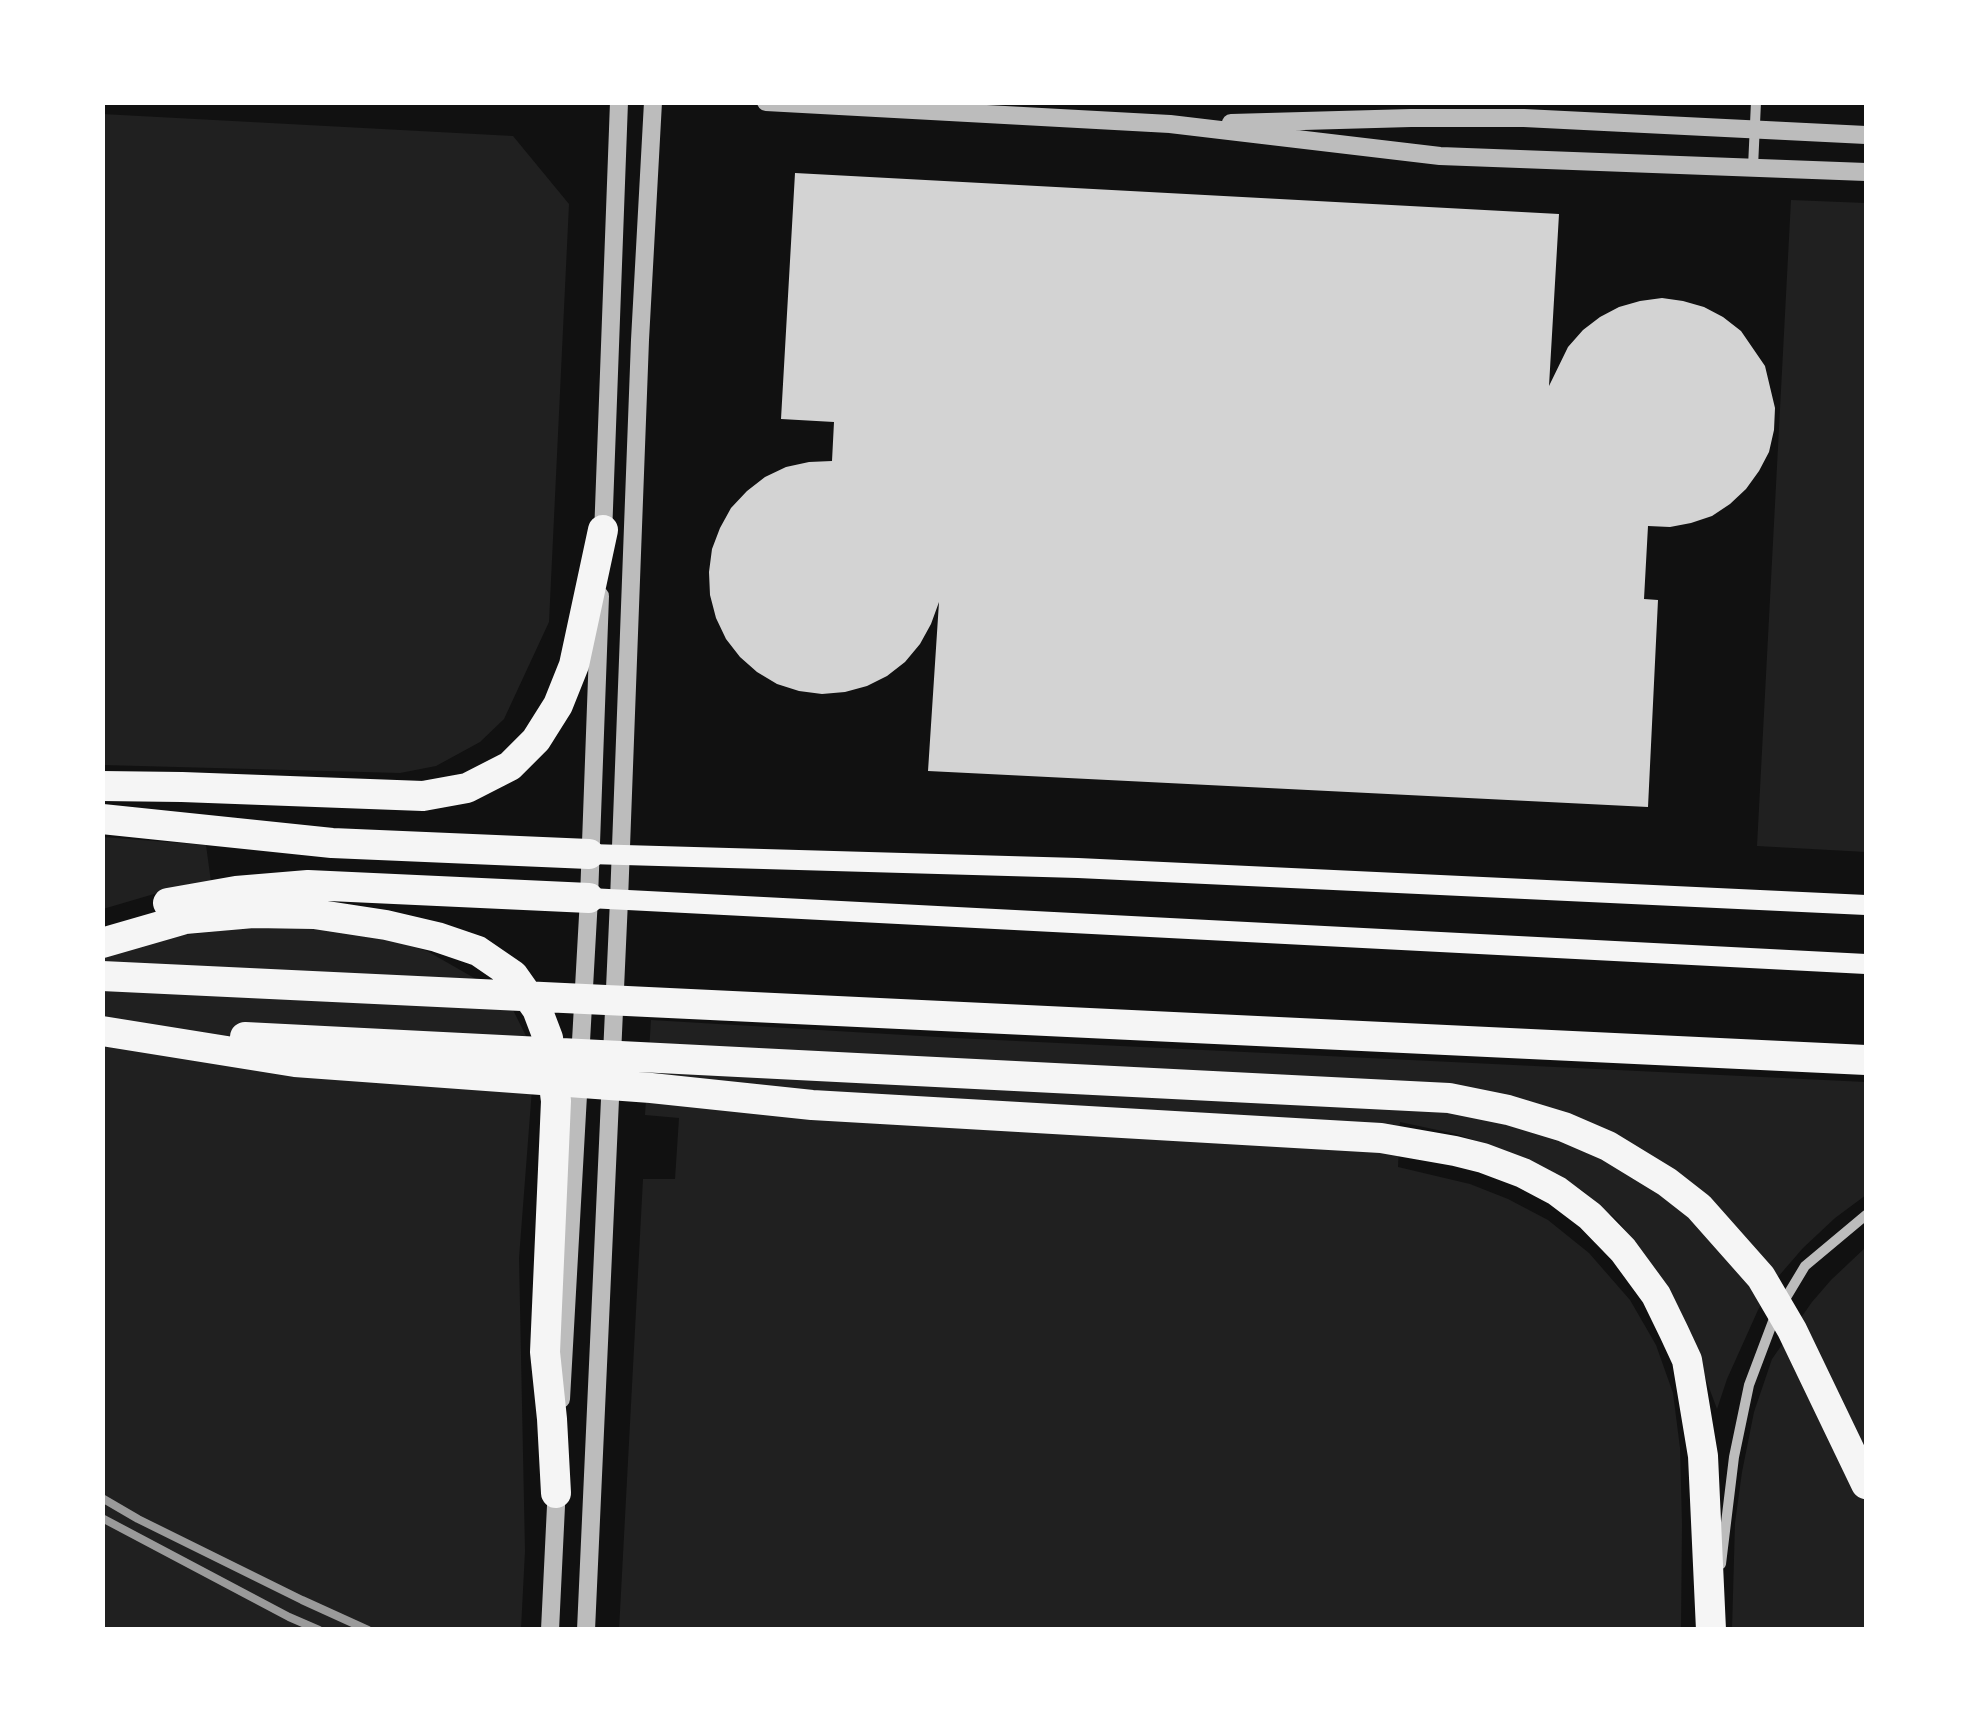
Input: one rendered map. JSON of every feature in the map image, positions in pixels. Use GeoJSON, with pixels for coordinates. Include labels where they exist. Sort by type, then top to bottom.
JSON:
{"type":"FeatureCollection","features":[{"type":"Feature","properties":{"kind":"highway"},"geometry":{"type":"LineString","coordinates":[[102,786],[424,796],[468,788],[510,766],[536,740],[558,705],[574,665],[603,530]]}},
{"type":"Feature","properties":{"kind":"highway"},"geometry":{"type":"LineString","coordinates":[[102,820],[332,844],[590,854]]}},
{"type":"Feature","properties":{"kind":"highway"},"geometry":{"type":"LineString","coordinates":[[102,927],[176,901],[236,891],[308,886],[589,898]]}},
{"type":"Feature","properties":{"kind":"highway"},"geometry":{"type":"LineString","coordinates":[[102,943],[185,919],[254,913],[314,914],[437,936],[478,951],[514,975],[537,1009],[548,1038],[556,1100],[545,1352],[556,1493]]}},
{"type":"Feature","properties":{"kind":"highway"},"geometry":{"type":"LineString","coordinates":[[102,976],[1866,1060]]}},
{"type":"Feature","properties":{"kind":"highway"},"geometry":{"type":"LineString","coordinates":[[102,1030],[1449,1098],[1508,1110],[1608,1146],[1699,1208],[1761,1278],[1792,1330],[1866,1484]]}},
{"type":"Feature","properties":{"kind":"highway"},"geometry":{"type":"LineString","coordinates":[[102,1030],[295,1062],[651,1088],[812,1105],[1362,1137],[1414,1142],[1484,1158],[1557,1191],[1590,1216],[1623,1250],[1656,1294],[1686,1360],[1694,1396],[1704,1456],[1712,1630]]}},
{"type":"Feature","properties":{"kind":"main road"},"geometry":{"type":"LineString","coordinates":[[590,854],[1098,869],[1866,905]]}},
{"type":"Feature","properties":{"kind":"main road"},"geometry":{"type":"LineString","coordinates":[[589,898],[1866,964]]}},
{"type":"Feature","properties":{"kind":"street"},"geometry":{"type":"LineString","coordinates":[[550,1630],[589,898],[620,102]]}},
{"type":"Feature","properties":{"kind":"street"},"geometry":{"type":"LineString","coordinates":[[586,1630],[652,102]]}},
{"type":"Feature","properties":{"kind":"street"},"geometry":{"type":"LineString","coordinates":[[766,102],[1170,124],[1440,156],[1866,172]]}},
{"type":"Feature","properties":{"kind":"street"},"geometry":{"type":"LineString","coordinates":[[1752,167],[1756,102]]}},
{"type":"Feature","properties":{"kind":"street"},"geometry":{"type":"LineString","coordinates":[[1170,124],[1524,118],[1866,134]]}},
{"type":"Feature","properties":{"kind":"street"},"geometry":{"type":"LineString","coordinates":[[1712,1630],[1734,1457],[1749,1385],[1774,1316],[1806,1266],[1866,1215]]}},
{"type":"Feature","properties":{"kind":"shaded area"},"geometry":{"type":"Polygon","coordinates":[[[102,114],[513,136],[569,204],[549,622],[504,719],[480,742],[436,766],[400,773],[103,765],[102,114]]]}},
{"type":"Feature","properties":{"kind":"shaded area"},"geometry":{"type":"Polygon","coordinates":[[[1791,200],[1866,203],[1866,852],[1757,846],[1791,200]]]}},
{"type":"Feature","properties":{"kind":"shaded area"},"geometry":{"type":"Polygon","coordinates":[[[103,837],[206,845],[211,882],[103,909],[103,837]]]}},
{"type":"Feature","properties":{"kind":"shaded area"},"geometry":{"type":"Polygon","coordinates":[[[263,926],[384,938],[427,951],[490,987],[513,1010],[526,1036],[534,1063],[519,1258],[525,1551],[521,1629],[103,1630],[103,959],[176,936],[263,926]]]}},
{"type":"Feature","properties":{"kind":"shaded area"},"geometry":{"type":"Polygon","coordinates":[[[651,1020],[1866,1082],[1866,1195],[1835,1218],[1777,1278],[1758,1310],[1717,1409],[1691,1339],[1647,1258],[1618,1221],[1583,1191],[1506,1151],[1456,1134],[1400,1122],[1398,1167],[1470,1184],[1548,1220],[1589,1253],[1630,1300],[1656,1345],[1673,1393],[1680,1448],[1681,1629],[619,1630],[643,1179],[675,1179],[679,1118],[645,1115],[651,1020]]]}},
{"type":"Feature","properties":{"kind":"shaded area"},"geometry":{"type":"Polygon","coordinates":[[[1866,1247],[1866,1629],[1732,1630],[1735,1523],[1742,1472],[1754,1412],[1772,1359],[1812,1302],[1866,1247]]]}},
{"type":"Feature","properties":{"kind":"building"},"geometry":{"type":"Polygon","coordinates":[[[795,173],[1559,214],[1549,386],[1568,347],[1583,330],[1619,307],[1662,298],[1704,307],[1723,317],[1741,331],[1765,366],[1775,408],[1774,430],[1759,471],[1730,504],[1691,523],[1648,526],[1644,599],[1658,600],[1648,807],[928,771],[939,602],[920,644],[905,662],[867,686],[822,694],[777,684],[757,672],[726,639],[716,618],[710,595],[712,549],[731,508],[765,477],[786,467],[832,461],[834,422],[781,419],[795,173]]]}},
{"type":"Feature","properties":{"kind":"railway"},"geometry":{"type":"LineString","coordinates":[[102,1498],[368,1630]]}},
{"type":"Feature","properties":{"kind":"railway"},"geometry":{"type":"LineString","coordinates":[[102,1518],[319,1630]]}}]}
